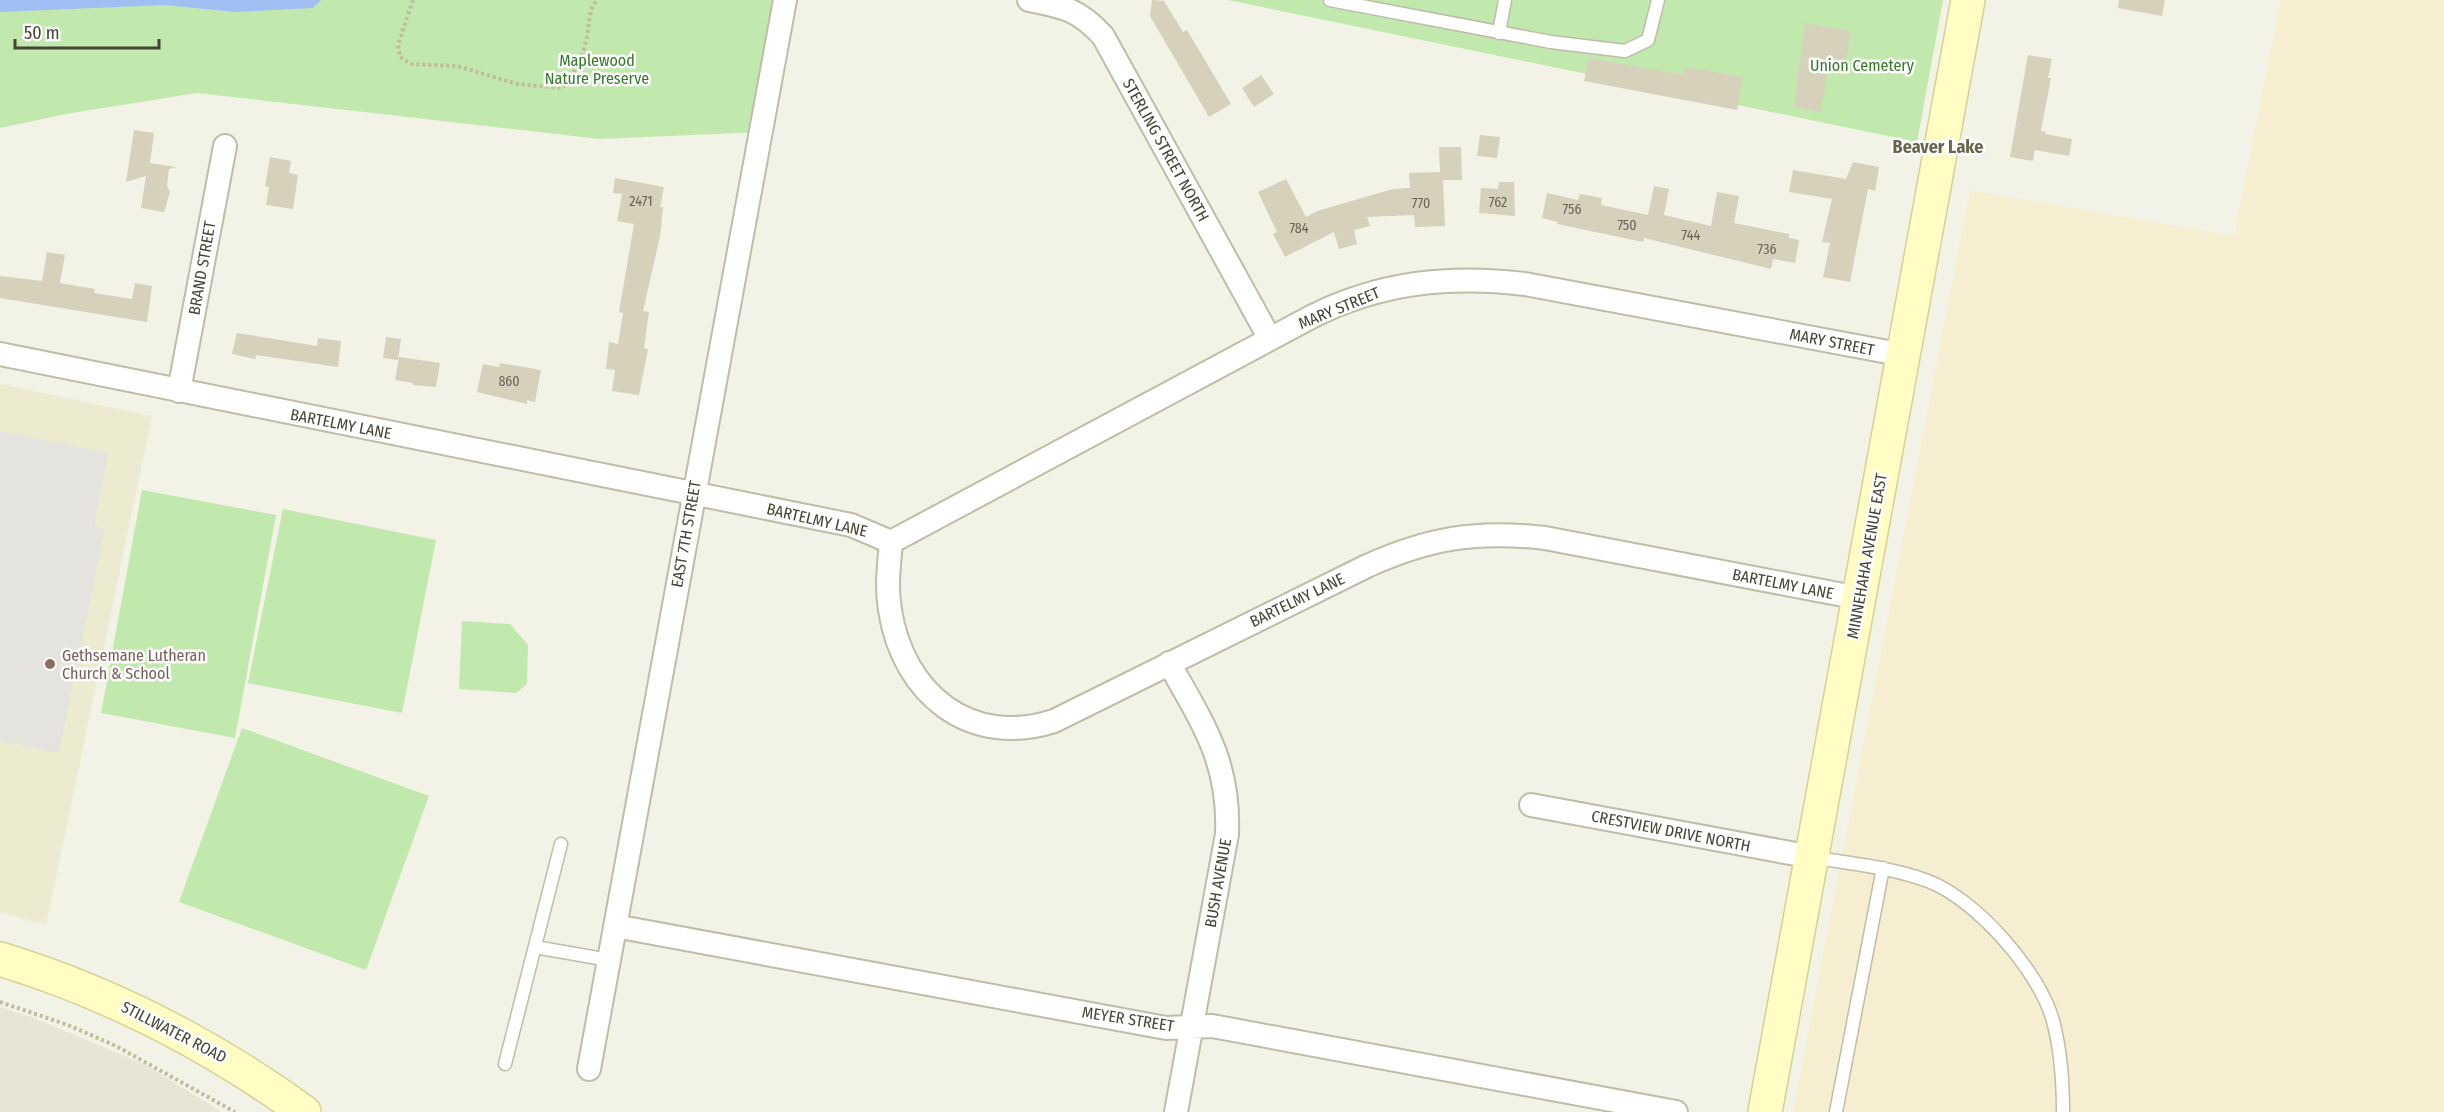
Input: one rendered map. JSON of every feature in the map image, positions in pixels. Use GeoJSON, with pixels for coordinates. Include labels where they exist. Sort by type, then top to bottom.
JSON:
{"type":"FeatureCollection","features":[{"type":"Feature","properties":{"kind":"main road","name":"MINNEHAHA AVENUE EAST"},"geometry":{"type":"LineString","coordinates":[[1765,1112],[1968,0]]}},
{"type":"Feature","properties":{"kind":"main road","name":"STILLWATER ROAD"},"geometry":{"type":"LineString","coordinates":[[0,959],[54,976],[151,1017],[242,1068],[304,1112]]}},
{"type":"Feature","properties":{"kind":"street","name":"EAST 7TH STREET"},"geometry":{"type":"LineString","coordinates":[[589,1069],[785,0]]}},
{"type":"Feature","properties":{"kind":"street","name":"STERLING STREET NORTH"},"geometry":{"type":"LineString","coordinates":[[1029,0],[1060,6],[1084,16],[1103,36],[1269,339]]}},
{"type":"Feature","properties":{"kind":"street","name":"BRAND STREET"},"geometry":{"type":"LineString","coordinates":[[179,391],[225,146]]}},
{"type":"Feature","properties":{"kind":"street","name":"MARY STREET"},"geometry":{"type":"LineString","coordinates":[[891,542],[1326,310],[1399,285],[1441,279],[1483,279],[1525,284],[1904,355]]}},
{"type":"Feature","properties":{"kind":"street","name":"BARTELMY LANE"},"geometry":{"type":"LineString","coordinates":[[0,354],[850,525],[891,542],[887,577],[889,609],[900,647],[922,685],[936,700],[972,722],[992,728],[1034,727],[1054,721],[1406,549],[1440,539],[1475,534],[1510,534],[1545,538],[1859,598]]}},
{"type":"Feature","properties":{"kind":"street","name":"BUSH AVENUE"},"geometry":{"type":"LineString","coordinates":[[1169,663],[1216,751],[1224,777],[1228,805],[1227,834],[1176,1112]]}},
{"type":"Feature","properties":{"kind":"street","name":"CRESTVIEW DRIVE NORTH"},"geometry":{"type":"LineString","coordinates":[[1531,805],[1812,857]]}},
{"type":"Feature","properties":{"kind":"street","name":"MEYER STREET"},"geometry":{"type":"LineString","coordinates":[[615,926],[1166,1028],[1212,1026],[1676,1112]]}},
{"type":"Feature","properties":{"kind":"lane"},"geometry":{"type":"LineString","coordinates":[[1330,0],[1355,2],[1499,33],[1625,51],[1648,40],[1658,0]]}},
{"type":"Feature","properties":{"kind":"lane"},"geometry":{"type":"LineString","coordinates":[[1499,33],[1505,0]]}},
{"type":"Feature","properties":{"kind":"lane"},"geometry":{"type":"LineString","coordinates":[[505,1064],[561,844]]}},
{"type":"Feature","properties":{"kind":"lane"},"geometry":{"type":"LineString","coordinates":[[1812,857],[1883,868],[1929,881],[1966,901],[1998,931],[2032,978],[2053,1020],[2063,1073],[2062,1112]]}},
{"type":"Feature","properties":{"kind":"lane"},"geometry":{"type":"LineString","coordinates":[[1836,1112],[1883,868]]}},
{"type":"Feature","properties":{"kind":"lane"},"geometry":{"type":"LineString","coordinates":[[535,947],[609,960]]}},
{"type":"Feature","properties":{"kind":"path"},"geometry":{"type":"LineString","coordinates":[[413,0],[398,45],[400,57],[411,64],[457,66],[517,84],[562,88],[574,74],[586,42],[591,7],[597,0]]}},
{"type":"Feature","properties":{"kind":"path"},"geometry":{"type":"LineString","coordinates":[[0,1002],[68,1025],[116,1046],[235,1112]]}},
{"type":"Feature","properties":{"kind":"shaded area"},"geometry":{"type":"Polygon","coordinates":[[[2281,0],[2444,0],[2444,1112],[1793,1112],[1970,190],[2234,236],[2281,0]]]}},
{"type":"Feature","properties":{"kind":"shaded area","name":"Gethsemane Lutheran Church & School"},"geometry":{"type":"Polygon","coordinates":[[[0,384],[152,416],[46,925],[0,912],[0,384]]]}},
{"type":"Feature","properties":{"kind":"shaded area"},"geometry":{"type":"Polygon","coordinates":[[[0,431],[108,453],[94,526],[105,528],[59,753],[0,741],[0,431]]]}},
{"type":"Feature","properties":{"kind":"shaded area"},"geometry":{"type":"Polygon","coordinates":[[[0,1007],[34,1018],[146,1065],[222,1112],[0,1112],[0,1007]]]}},
{"type":"Feature","properties":{"kind":"green space","name":"Maplewood Nature Preserve"},"geometry":{"type":"Polygon","coordinates":[[[0,0],[779,0],[761,132],[600,139],[197,93],[66,114],[0,128],[0,0]]]}},
{"type":"Feature","properties":{"kind":"green space","name":"Union Cemetery"},"geometry":{"type":"Polygon","coordinates":[[[1228,0],[1943,0],[1917,142],[1228,0]]]}},
{"type":"Feature","properties":{"kind":"green space"},"geometry":{"type":"Polygon","coordinates":[[[142,490],[276,515],[235,738],[101,713],[142,490]]]}},
{"type":"Feature","properties":{"kind":"green space"},"geometry":{"type":"Polygon","coordinates":[[[283,509],[436,540],[402,713],[248,683],[283,509]]]}},
{"type":"Feature","properties":{"kind":"green space"},"geometry":{"type":"Polygon","coordinates":[[[462,621],[510,624],[528,645],[527,684],[516,693],[459,689],[462,621]]]}},
{"type":"Feature","properties":{"kind":"green space"},"geometry":{"type":"Polygon","coordinates":[[[242,728],[429,796],[366,970],[179,902],[242,728]]]}},
{"type":"Feature","properties":{"kind":"water"},"geometry":{"type":"Polygon","coordinates":[[[0,0],[321,0],[313,8],[235,12],[165,5],[0,12],[0,0]]]}},
{"type":"Feature","properties":{"kind":"building"},"geometry":{"type":"Polygon","coordinates":[[[1152,0],[1164,1],[1183,32],[1187,30],[1231,104],[1209,117],[1150,16],[1152,0]]]}},
{"type":"Feature","properties":{"kind":"building"},"geometry":{"type":"Polygon","coordinates":[[[2119,0],[2165,0],[2162,16],[2118,8],[2119,0]]]}},
{"type":"Feature","properties":{"kind":"building"},"geometry":{"type":"Polygon","coordinates":[[[1805,23],[1851,31],[1846,61],[1830,58],[1821,112],[1794,107],[1805,23]]]}},
{"type":"Feature","properties":{"kind":"building"},"geometry":{"type":"Polygon","coordinates":[[[2028,55],[2052,59],[2048,78],[2051,78],[2041,131],[2046,132],[2045,134],[2072,139],[2069,156],[2035,150],[2033,161],[2010,157],[2028,55]]]}},
{"type":"Feature","properties":{"kind":"building"},"geometry":{"type":"Polygon","coordinates":[[[1589,58],[1684,75],[1686,67],[1743,77],[1737,110],[1584,81],[1589,58]]]}},
{"type":"Feature","properties":{"kind":"building"},"geometry":{"type":"Polygon","coordinates":[[[1261,75],[1274,94],[1254,107],[1242,88],[1261,75]]]}},
{"type":"Feature","properties":{"kind":"building"},"geometry":{"type":"Polygon","coordinates":[[[134,130],[154,133],[150,163],[176,167],[169,169],[167,186],[170,192],[164,212],[141,208],[146,176],[126,182],[134,130]]]}},
{"type":"Feature","properties":{"kind":"building"},"geometry":{"type":"Polygon","coordinates":[[[1480,135],[1500,137],[1497,158],[1477,156],[1480,135]]]}},
{"type":"Feature","properties":{"kind":"building"},"geometry":{"type":"Polygon","coordinates":[[[1439,147],[1461,147],[1462,180],[1443,180],[1445,226],[1415,227],[1414,215],[1367,217],[1370,226],[1354,230],[1357,244],[1339,249],[1334,232],[1285,257],[1273,234],[1277,232],[1258,192],[1286,179],[1306,217],[1317,211],[1393,189],[1410,188],[1409,173],[1440,172],[1439,147]]]}},
{"type":"Feature","properties":{"kind":"building"},"geometry":{"type":"Polygon","coordinates":[[[270,157],[291,161],[289,173],[298,175],[293,209],[266,205],[269,187],[265,186],[270,157]]]}},
{"type":"Feature","properties":{"kind":"building"},"geometry":{"type":"Polygon","coordinates":[[[1853,162],[1879,167],[1875,191],[1868,189],[1850,282],[1823,277],[1830,243],[1822,242],[1832,199],[1789,192],[1793,170],[1846,179],[1853,162]]]}},
{"type":"Feature","properties":{"kind":"building"},"geometry":{"type":"Polygon","coordinates":[[[615,178],[664,187],[660,207],[663,207],[660,236],[643,311],[649,312],[644,348],[648,349],[639,395],[612,391],[615,370],[606,369],[609,342],[618,344],[623,313],[619,312],[634,224],[617,221],[622,194],[613,193],[615,178]]]}},
{"type":"Feature","properties":{"kind":"building"},"geometry":{"type":"Polygon","coordinates":[[[1499,182],[1514,182],[1515,216],[1479,213],[1481,188],[1498,189],[1499,182]]]}},
{"type":"Feature","properties":{"kind":"building"},"geometry":{"type":"Polygon","coordinates":[[[1654,186],[1669,189],[1664,215],[1711,226],[1717,192],[1739,196],[1734,223],[1789,234],[1789,238],[1799,240],[1795,263],[1773,259],[1771,269],[1644,238],[1643,242],[1557,224],[1558,222],[1542,218],[1547,193],[1578,200],[1580,194],[1602,198],[1601,205],[1648,215],[1654,186]]]}},
{"type":"Feature","properties":{"kind":"building"},"geometry":{"type":"Polygon","coordinates":[[[47,252],[65,255],[60,283],[95,289],[94,293],[132,299],[135,283],[152,286],[147,322],[0,298],[0,276],[42,281],[47,252]]]}},
{"type":"Feature","properties":{"kind":"building"},"geometry":{"type":"Polygon","coordinates":[[[237,333],[317,346],[318,338],[341,341],[338,367],[256,355],[255,359],[232,354],[237,333]]]}},
{"type":"Feature","properties":{"kind":"building"},"geometry":{"type":"Polygon","coordinates":[[[386,337],[401,339],[398,360],[383,358],[386,337]]]}},
{"type":"Feature","properties":{"kind":"building"},"geometry":{"type":"Polygon","coordinates":[[[399,357],[440,363],[436,387],[413,385],[413,383],[395,380],[399,357]]]}},
{"type":"Feature","properties":{"kind":"building"},"geometry":{"type":"Polygon","coordinates":[[[500,363],[541,370],[535,402],[527,400],[527,404],[477,392],[483,364],[499,367],[500,363]]]}},
{"type":"Feature","properties":{"kind":"place","name":"Gethsemane Lutheran Church & School"},"geometry":{"type":"Point","coordinates":[50,664]}},
{"type":"Feature","properties":{"kind":"district","name":"Beaver Lake"},"geometry":{"type":"Point","coordinates":[1938,147]}}]}
